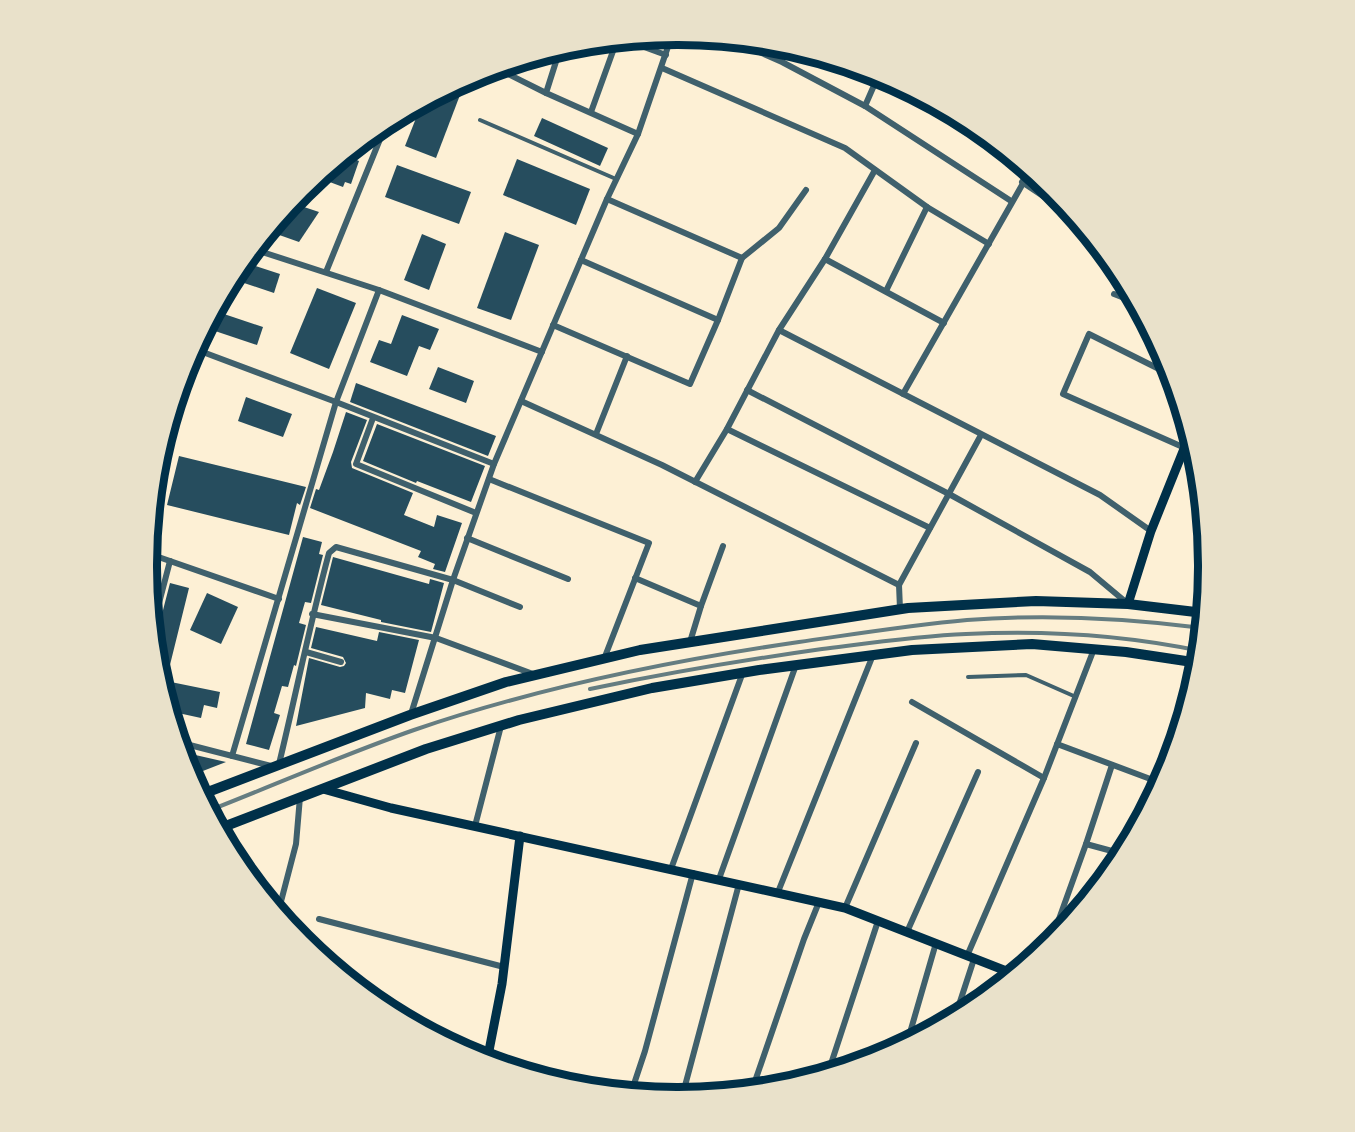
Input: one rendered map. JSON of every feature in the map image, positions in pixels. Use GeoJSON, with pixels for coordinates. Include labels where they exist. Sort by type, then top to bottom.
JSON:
{"type":"FeatureCollection","features":[{"type":"Feature","properties":{"kind":"main road"},"geometry":{"type":"LineString","coordinates":[[1128,604],[1151,531],[1185,450]]}},
{"type":"Feature","properties":{"kind":"main road"},"geometry":{"type":"LineString","coordinates":[[208,792],[410,715],[506,682],[640,650],[900,609],[1036,601],[1128,604],[1196,612]]}},
{"type":"Feature","properties":{"kind":"main road"},"geometry":{"type":"LineString","coordinates":[[226,826],[426,749],[501,725],[652,688],[743,672],[912,650],[1032,644],[1094,649],[1189,662]]}},
{"type":"Feature","properties":{"kind":"main road"},"geometry":{"type":"LineString","coordinates":[[323,789],[390,807],[845,908],[1005,971]]}},
{"type":"Feature","properties":{"kind":"main road"},"geometry":{"type":"LineString","coordinates":[[489,1051],[504,967],[520,836]]}},
{"type":"Feature","properties":{"kind":"street"},"geometry":{"type":"LineString","coordinates":[[410,715],[467,538],[494,464],[607,199],[638,134],[669,45]]}},
{"type":"Feature","properties":{"kind":"street"},"geometry":{"type":"LineString","coordinates":[[641,46],[666,56]]}},
{"type":"Feature","properties":{"kind":"street"},"geometry":{"type":"LineString","coordinates":[[591,112],[614,49]]}},
{"type":"Feature","properties":{"kind":"street"},"geometry":{"type":"LineString","coordinates":[[757,51],[865,106],[1011,201]]}},
{"type":"Feature","properties":{"kind":"street"},"geometry":{"type":"LineString","coordinates":[[546,93],[557,60]]}},
{"type":"Feature","properties":{"kind":"street"},"geometry":{"type":"LineString","coordinates":[[662,68],[845,148],[927,207],[988,244]]}},
{"type":"Feature","properties":{"kind":"street"},"geometry":{"type":"LineString","coordinates":[[508,74],[638,134]]}},
{"type":"Feature","properties":{"kind":"street"},"geometry":{"type":"LineString","coordinates":[[865,106],[875,84]]}},
{"type":"Feature","properties":{"kind":"street"},"geometry":{"type":"LineString","coordinates":[[326,272],[380,139]]}},
{"type":"Feature","properties":{"kind":"street"},"geometry":{"type":"LineString","coordinates":[[695,482],[727,429],[779,330],[825,259],[875,170]]}},
{"type":"Feature","properties":{"kind":"street"},"geometry":{"type":"LineString","coordinates":[[903,394],[1025,178]]}},
{"type":"Feature","properties":{"kind":"street"},"geometry":{"type":"LineString","coordinates":[[1022,182],[1045,197]]}},
{"type":"Feature","properties":{"kind":"street"},"geometry":{"type":"LineString","coordinates":[[554,325],[690,384],[742,258],[780,228],[806,190]]}},
{"type":"Feature","properties":{"kind":"street"},"geometry":{"type":"LineString","coordinates":[[607,199],[742,258]]}},
{"type":"Feature","properties":{"kind":"street"},"geometry":{"type":"LineString","coordinates":[[886,291],[927,207]]}},
{"type":"Feature","properties":{"kind":"street"},"geometry":{"type":"LineString","coordinates":[[262,252],[380,290],[542,352]]}},
{"type":"Feature","properties":{"kind":"street"},"geometry":{"type":"LineString","coordinates":[[825,259],[944,323]]}},
{"type":"Feature","properties":{"kind":"street"},"geometry":{"type":"LineString","coordinates":[[581,260],[718,320]]}},
{"type":"Feature","properties":{"kind":"street"},"geometry":{"type":"LineString","coordinates":[[232,756],[336,402],[380,290]]}},
{"type":"Feature","properties":{"kind":"street"},"geometry":{"type":"LineString","coordinates":[[1114,294],[1124,298]]}},
{"type":"Feature","properties":{"kind":"street"},"geometry":{"type":"LineString","coordinates":[[779,330],[1100,495],[1151,531]]}},
{"type":"Feature","properties":{"kind":"street"},"geometry":{"type":"LineString","coordinates":[[1160,369],[1089,334],[1063,394],[1184,447]]}},
{"type":"Feature","properties":{"kind":"street"},"geometry":{"type":"LineString","coordinates":[[203,352],[494,464]]}},
{"type":"Feature","properties":{"kind":"street"},"geometry":{"type":"LineString","coordinates":[[596,434],[627,356]]}},
{"type":"Feature","properties":{"kind":"street"},"geometry":{"type":"LineString","coordinates":[[747,390],[949,494],[1090,572],[1128,604]]}},
{"type":"Feature","properties":{"kind":"street"},"geometry":{"type":"LineString","coordinates":[[521,401],[695,482],[899,585]]}},
{"type":"Feature","properties":{"kind":"street"},"geometry":{"type":"LineString","coordinates":[[373,418],[356,464],[476,513]]}},
{"type":"Feature","properties":{"kind":"street"},"geometry":{"type":"LineString","coordinates":[[727,429],[930,528]]}},
{"type":"Feature","properties":{"kind":"street"},"geometry":{"type":"LineString","coordinates":[[900,609],[899,585],[981,435]]}},
{"type":"Feature","properties":{"kind":"street"},"geometry":{"type":"LineString","coordinates":[[489,479],[649,543],[604,659]]}},
{"type":"Feature","properties":{"kind":"street"},"geometry":{"type":"LineString","coordinates":[[467,538],[568,579]]}},
{"type":"Feature","properties":{"kind":"street"},"geometry":{"type":"LineString","coordinates":[[690,642],[723,546]]}},
{"type":"Feature","properties":{"kind":"street"},"geometry":{"type":"LineString","coordinates":[[188,745],[277,765],[306,652],[312,615],[329,553],[336,547],[453,580],[520,607]]}},
{"type":"Feature","properties":{"kind":"street"},"geometry":{"type":"LineString","coordinates":[[157,557],[279,598]]}},
{"type":"Feature","properties":{"kind":"street"},"geometry":{"type":"LineString","coordinates":[[158,605],[170,561]]}},
{"type":"Feature","properties":{"kind":"street"},"geometry":{"type":"LineString","coordinates":[[635,579],[701,606]]}},
{"type":"Feature","properties":{"kind":"street"},"geometry":{"type":"LineString","coordinates":[[312,615],[436,638],[535,675]]}},
{"type":"Feature","properties":{"kind":"street"},"geometry":{"type":"LineString","coordinates":[[958,1005],[970,957],[1077,697],[1094,649]]}},
{"type":"Feature","properties":{"kind":"street"},"geometry":{"type":"LineString","coordinates":[[306,652],[341,662]]}},
{"type":"Feature","properties":{"kind":"street"},"geometry":{"type":"LineString","coordinates":[[778,892],[873,655]]}},
{"type":"Feature","properties":{"kind":"street"},"geometry":{"type":"LineString","coordinates":[[718,879],[796,665]]}},
{"type":"Feature","properties":{"kind":"street"},"geometry":{"type":"LineString","coordinates":[[671,869],[743,672]]}},
{"type":"Feature","properties":{"kind":"street"},"geometry":{"type":"LineString","coordinates":[[912,702],[1044,778]]}},
{"type":"Feature","properties":{"kind":"street"},"geometry":{"type":"LineString","coordinates":[[476,826],[501,725]]}},
{"type":"Feature","properties":{"kind":"street"},"geometry":{"type":"LineString","coordinates":[[845,908],[916,743]]}},
{"type":"Feature","properties":{"kind":"street"},"geometry":{"type":"LineString","coordinates":[[1058,744],[1152,780]]}},
{"type":"Feature","properties":{"kind":"street"},"geometry":{"type":"LineString","coordinates":[[1059,921],[1112,765]]}},
{"type":"Feature","properties":{"kind":"street"},"geometry":{"type":"LineString","coordinates":[[907,932],[978,772]]}},
{"type":"Feature","properties":{"kind":"street"},"geometry":{"type":"LineString","coordinates":[[281,903],[296,844],[300,797]]}},
{"type":"Feature","properties":{"kind":"street"},"geometry":{"type":"LineString","coordinates":[[1086,844],[1113,851]]}},
{"type":"Feature","properties":{"kind":"street"},"geometry":{"type":"LineString","coordinates":[[634,1085],[655,1018],[693,873]]}},
{"type":"Feature","properties":{"kind":"street"},"geometry":{"type":"LineString","coordinates":[[685,1087],[739,884]]}},
{"type":"Feature","properties":{"kind":"street"},"geometry":{"type":"LineString","coordinates":[[755,1081],[819,902]]}},
{"type":"Feature","properties":{"kind":"street"},"geometry":{"type":"LineString","coordinates":[[319,919],[504,967]]}},
{"type":"Feature","properties":{"kind":"street"},"geometry":{"type":"LineString","coordinates":[[831,1063],[878,921]]}},
{"type":"Feature","properties":{"kind":"street"},"geometry":{"type":"LineString","coordinates":[[910,1032],[936,943]]}},
{"type":"Feature","properties":{"kind":"lane"},"geometry":{"type":"LineString","coordinates":[[480,120],[617,179]]}},
{"type":"Feature","properties":{"kind":"lane"},"geometry":{"type":"LineString","coordinates":[[968,677],[1026,675],[1077,697]]}},
{"type":"Feature","properties":{"kind":"building"},"geometry":{"type":"Polygon","coordinates":[[[460,95],[436,158],[405,146],[417,115],[447,99],[460,95]]]}},
{"type":"Feature","properties":{"kind":"building"},"geometry":{"type":"Polygon","coordinates":[[[542,118],[608,148],[600,166],[534,136],[542,118]]]}},
{"type":"Feature","properties":{"kind":"building"},"geometry":{"type":"Polygon","coordinates":[[[353,159],[359,161],[351,184],[345,182],[343,187],[327,181],[353,159]]]}},
{"type":"Feature","properties":{"kind":"building"},"geometry":{"type":"Polygon","coordinates":[[[517,159],[590,189],[576,225],[503,195],[517,159]]]}},
{"type":"Feature","properties":{"kind":"building"},"geometry":{"type":"Polygon","coordinates":[[[397,165],[471,192],[459,224],[385,197],[397,165]]]}},
{"type":"Feature","properties":{"kind":"building"},"geometry":{"type":"Polygon","coordinates":[[[301,206],[319,212],[299,242],[276,234],[301,206]]]}},
{"type":"Feature","properties":{"kind":"building"},"geometry":{"type":"Polygon","coordinates":[[[505,232],[539,245],[511,320],[477,308],[505,232]]]}},
{"type":"Feature","properties":{"kind":"building"},"geometry":{"type":"Polygon","coordinates":[[[422,234],[446,244],[429,290],[404,280],[422,234]]]}},
{"type":"Feature","properties":{"kind":"building"},"geometry":{"type":"Polygon","coordinates":[[[253,265],[280,274],[274,293],[241,282],[253,265]]]}},
{"type":"Feature","properties":{"kind":"building"},"geometry":{"type":"Polygon","coordinates":[[[317,288],[356,303],[329,369],[290,353],[317,288]]]}},
{"type":"Feature","properties":{"kind":"building"},"geometry":{"type":"Polygon","coordinates":[[[222,313],[263,327],[257,345],[215,331],[222,313]]]}},
{"type":"Feature","properties":{"kind":"building"},"geometry":{"type":"Polygon","coordinates":[[[402,315],[439,329],[430,350],[419,346],[407,376],[370,362],[379,340],[391,344],[402,315]]]}},
{"type":"Feature","properties":{"kind":"building"},"geometry":{"type":"Polygon","coordinates":[[[438,367],[474,381],[466,403],[429,389],[438,367]]]}},
{"type":"Feature","properties":{"kind":"building"},"geometry":{"type":"Polygon","coordinates":[[[356,383],[496,436],[488,456],[350,402],[356,383]]]}},
{"type":"Feature","properties":{"kind":"building"},"geometry":{"type":"Polygon","coordinates":[[[246,397],[292,414],[283,437],[238,421],[246,397]]]}},
{"type":"Feature","properties":{"kind":"building"},"geometry":{"type":"Polygon","coordinates":[[[346,412],[367,420],[351,462],[352,468],[413,493],[404,515],[434,527],[437,515],[462,523],[445,572],[433,569],[435,564],[418,557],[421,551],[310,508],[316,489],[319,490],[346,412]]]}},
{"type":"Feature","properties":{"kind":"building"},"geometry":{"type":"Polygon","coordinates":[[[377,424],[485,466],[471,502],[363,461],[377,424]]]}},
{"type":"Feature","properties":{"kind":"building"},"geometry":{"type":"Polygon","coordinates":[[[179,456],[306,487],[300,505],[297,503],[289,535],[167,505],[179,456]]]}},
{"type":"Feature","properties":{"kind":"building"},"geometry":{"type":"Polygon","coordinates":[[[303,537],[322,542],[319,554],[323,555],[311,603],[305,602],[299,623],[306,625],[296,666],[294,665],[288,687],[282,686],[274,713],[280,715],[269,750],[246,744],[303,537]]]}},
{"type":"Feature","properties":{"kind":"building"},"geometry":{"type":"Polygon","coordinates":[[[333,557],[429,584],[430,579],[444,583],[431,632],[381,622],[381,620],[321,605],[333,557]]]}},
{"type":"Feature","properties":{"kind":"building"},"geometry":{"type":"Polygon","coordinates":[[[170,583],[189,588],[168,673],[161,634],[160,622],[170,583]]]}},
{"type":"Feature","properties":{"kind":"building"},"geometry":{"type":"Polygon","coordinates":[[[207,593],[238,607],[221,644],[190,630],[207,593]]]}},
{"type":"Feature","properties":{"kind":"building"},"geometry":{"type":"Polygon","coordinates":[[[316,627],[377,641],[379,632],[419,640],[405,693],[392,690],[390,699],[366,693],[365,708],[296,726],[309,658],[340,667],[346,663],[343,657],[311,648],[316,627]]]}},
{"type":"Feature","properties":{"kind":"building"},"geometry":{"type":"Polygon","coordinates":[[[170,682],[220,692],[217,708],[204,705],[201,718],[178,713],[170,682]]]}},
{"type":"Feature","properties":{"kind":"building"},"geometry":{"type":"Polygon","coordinates":[[[192,754],[226,762],[199,772],[192,754]]]}},
{"type":"Feature","properties":{"kind":"railway"},"geometry":{"type":"LineString","coordinates":[[216,808],[414,730],[556,688],[653,667],[799,642],[967,620],[1026,617],[1085,618],[1195,627]]}},
{"type":"Feature","properties":{"kind":"railway"},"geometry":{"type":"LineString","coordinates":[[590,689],[793,653],[948,635],[1055,633],[1143,641],[1191,649]]}}]}
